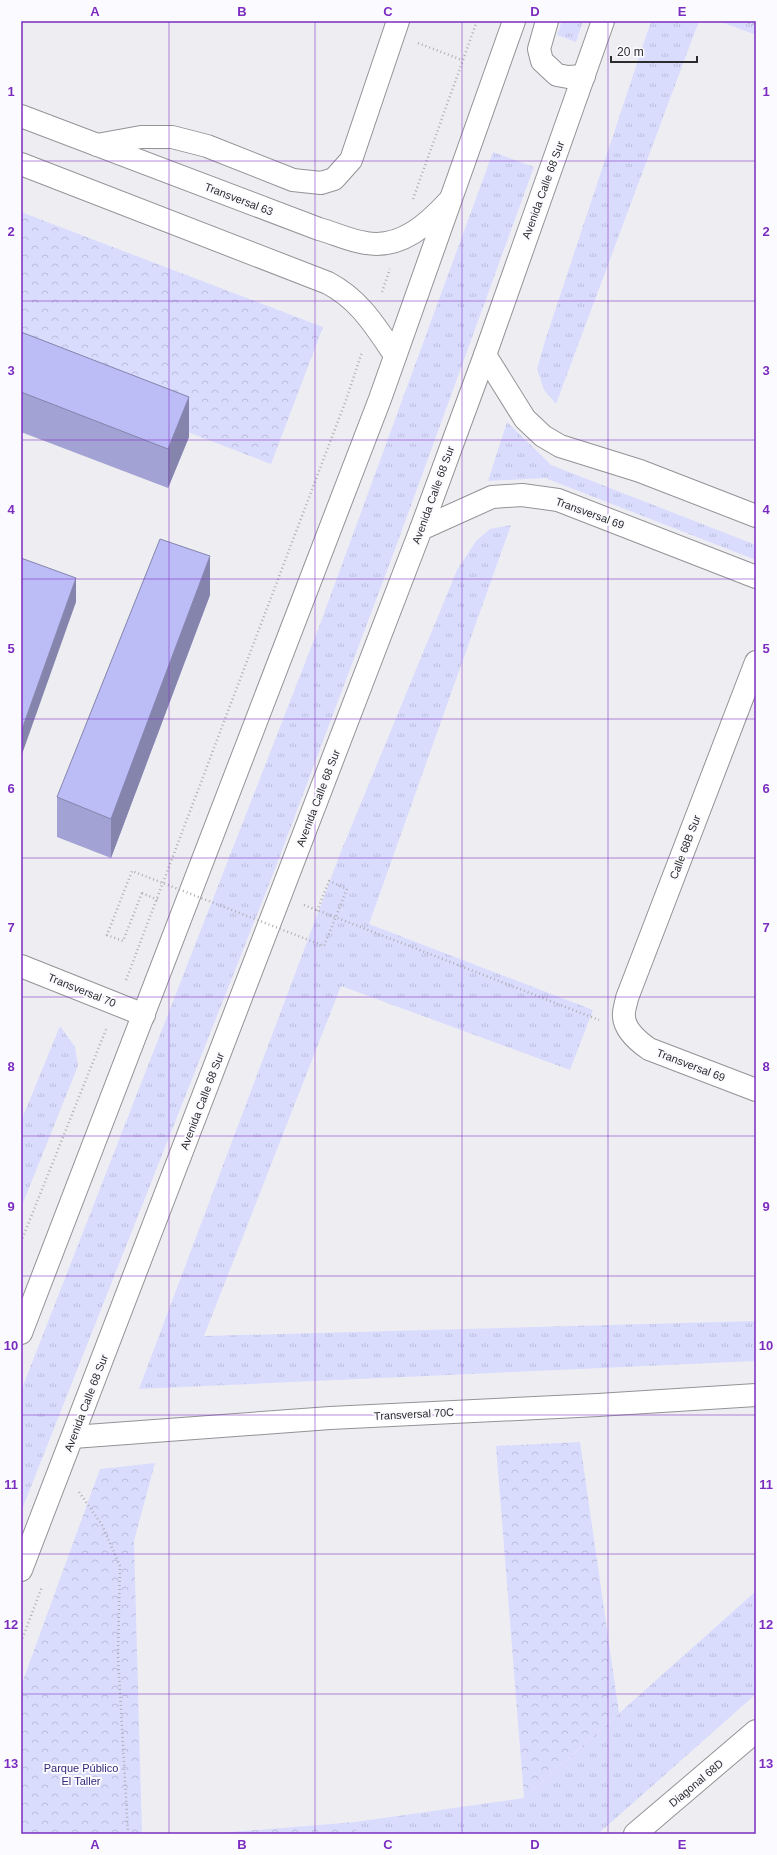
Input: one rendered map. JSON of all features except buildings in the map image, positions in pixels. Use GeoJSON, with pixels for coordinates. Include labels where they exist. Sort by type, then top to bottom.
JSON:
{"type":"FeatureCollection","features":[{"type":"Feature","properties":{"kind":"main road"},"geometry":{"type":"LineString","coordinates":[[21,1333],[144,1015],[395,355],[514,21]]}},
{"type":"Feature","properties":{"kind":"main road"},"geometry":{"type":"LineString","coordinates":[[548,21],[539,49],[542,61],[557,74],[568,77],[584,76]]}},
{"type":"Feature","properties":{"kind":"main road","name":"Avenida Calle 68 Sur"},"geometry":{"type":"LineString","coordinates":[[21,1570],[421,529],[485,355],[603,21]]}},
{"type":"Feature","properties":{"kind":"main road"},"geometry":{"type":"LineString","coordinates":[[96,145],[140,137],[172,137],[207,146],[293,180],[322,183],[334,179],[351,160],[396,27]]}},
{"type":"Feature","properties":{"kind":"main road","name":"Transversal 63"},"geometry":{"type":"LineString","coordinates":[[21,116],[319,228],[366,243],[385,243],[400,239],[421,229],[450,200]]}},
{"type":"Feature","properties":{"kind":"main road"},"geometry":{"type":"LineString","coordinates":[[21,164],[328,283],[342,291],[356,302],[372,321],[395,355]]}},
{"type":"Feature","properties":{"kind":"main road"},"geometry":{"type":"LineString","coordinates":[[485,355],[525,419],[542,436],[560,446],[640,471],[756,516]]}},
{"type":"Feature","properties":{"kind":"main road","name":"Transversal 69"},"geometry":{"type":"LineString","coordinates":[[421,529],[492,497],[522,495],[558,500],[756,577]]}},
{"type":"Feature","properties":{"kind":"main road","name":"Calle 68B Sur"},"geometry":{"type":"LineString","coordinates":[[631,1032],[624,1018],[626,998],[756,662]]}},
{"type":"Feature","properties":{"kind":"main road","name":"Transversal 70"},"geometry":{"type":"LineString","coordinates":[[21,966],[144,1015]]}},
{"type":"Feature","properties":{"kind":"main road","name":"Transversal 69"},"geometry":{"type":"LineString","coordinates":[[631,1032],[638,1042],[649,1049],[756,1090]]}},
{"type":"Feature","properties":{"kind":"main road","name":"Transversal 70C"},"geometry":{"type":"LineString","coordinates":[[72,1437],[330,1418],[598,1405],[756,1395]]}},
{"type":"Feature","properties":{"kind":"main road","name":"Diagonal 68D"},"geometry":{"type":"LineString","coordinates":[[635,1834],[756,1731]]}},
{"type":"Feature","properties":{"kind":"path"},"geometry":{"type":"LineString","coordinates":[[21,1242],[116,1004],[346,400],[431,147],[477,21]]}},
{"type":"Feature","properties":{"kind":"path"},"geometry":{"type":"LineString","coordinates":[[745,21],[756,25]]}},
{"type":"Feature","properties":{"kind":"path"},"geometry":{"type":"LineString","coordinates":[[396,27],[462,60]]}},
{"type":"Feature","properties":{"kind":"path"},"geometry":{"type":"LineString","coordinates":[[142,893],[123,941],[107,935],[132,870],[324,946],[347,889],[329,881],[317,910]]}},
{"type":"Feature","properties":{"kind":"path"},"geometry":{"type":"LineString","coordinates":[[281,896],[631,1032]]}},
{"type":"Feature","properties":{"kind":"path"},"geometry":{"type":"LineString","coordinates":[[78,1492],[102,1525],[120,1566],[118,1656],[128,1834]]}},
{"type":"Feature","properties":{"kind":"green space"},"geometry":{"type":"Polygon","coordinates":[[[562,21],[583,21],[576,42],[557,35],[562,21]]]}},
{"type":"Feature","properties":{"kind":"green space"},"geometry":{"type":"Polygon","coordinates":[[[651,21],[699,21],[556,404],[544,390],[537,369],[651,21]]]}},
{"type":"Feature","properties":{"kind":"green space"},"geometry":{"type":"Polygon","coordinates":[[[719,21],[756,21],[756,35],[719,21]]]}},
{"type":"Feature","properties":{"kind":"green space"},"geometry":{"type":"Polygon","coordinates":[[[493,152],[534,167],[397,544],[275,869],[21,1512],[21,1391],[319,627],[493,152]]]}},
{"type":"Feature","properties":{"kind":"green space"},"geometry":{"type":"Polygon","coordinates":[[[21,212],[323,327],[271,464],[21,368],[21,212]]]}},
{"type":"Feature","properties":{"kind":"green space"},"geometry":{"type":"Polygon","coordinates":[[[507,422],[551,465],[756,545],[756,560],[545,478],[488,481],[507,422]]]}},
{"type":"Feature","properties":{"kind":"green space"},"geometry":{"type":"Polygon","coordinates":[[[511,525],[369,924],[593,1010],[570,1070],[341,986],[204,1336],[756,1321],[756,1361],[139,1389],[340,854],[457,570],[476,541],[490,529],[511,525]]]}},
{"type":"Feature","properties":{"kind":"green space"},"geometry":{"type":"Polygon","coordinates":[[[60,1026],[75,1047],[78,1066],[21,1208],[21,1121],[60,1026]]]}},
{"type":"Feature","properties":{"kind":"green space"},"geometry":{"type":"Polygon","coordinates":[[[580,1442],[619,1713],[524,1798],[496,1446],[580,1442]]]}},
{"type":"Feature","properties":{"kind":"green space","name":"Parque Público El Taller"},"geometry":{"type":"Polygon","coordinates":[[[155,1463],[134,1541],[142,1834],[21,1834],[21,1686],[100,1469],[155,1463]]]}},
{"type":"Feature","properties":{"kind":"green space"},"geometry":{"type":"Polygon","coordinates":[[[756,1591],[756,1694],[598,1834],[357,1834],[355,1822],[524,1798],[756,1591]]]}},
{"type":"Feature","properties":{"kind":"green space"},"geometry":{"type":"Polygon","coordinates":[[[355,1822],[357,1834],[207,1834],[355,1822]]]}}]}
